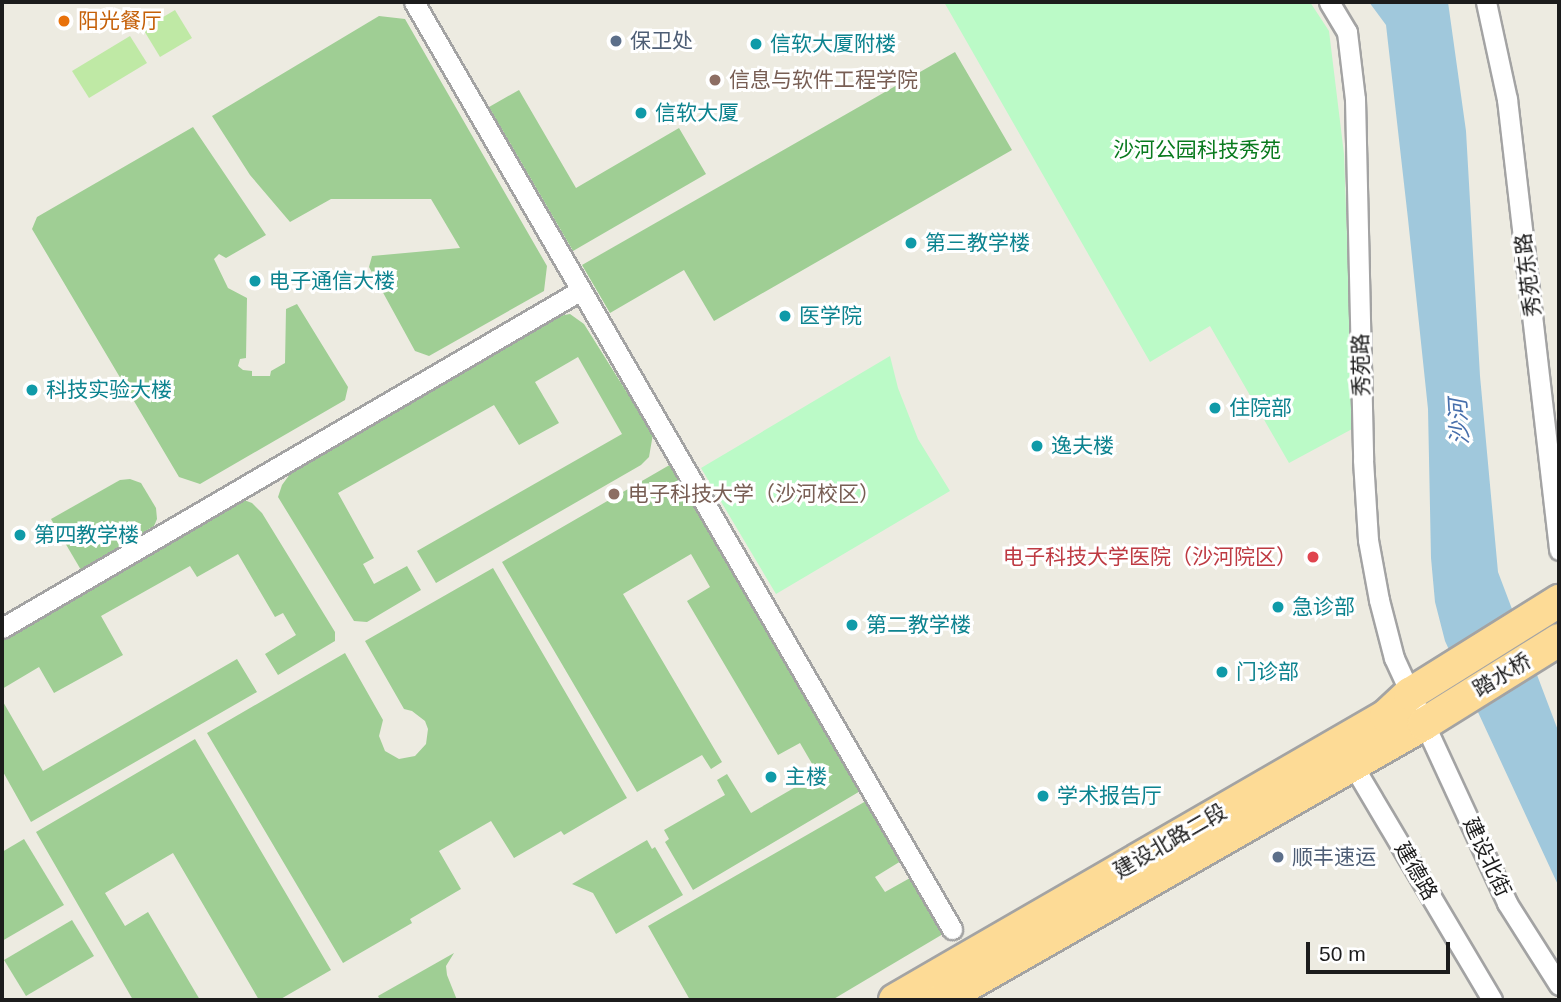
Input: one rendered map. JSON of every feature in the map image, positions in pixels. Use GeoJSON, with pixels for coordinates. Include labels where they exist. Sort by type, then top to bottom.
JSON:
{"type":"FeatureCollection","features":[{"type":"Feature","properties":{"kind":"main road","name":"踏水桥"},"geometry":{"type":"LineString","coordinates":[[1439,676],[1549,608]]}},
{"type":"Feature","properties":{"kind":"main road","name":"踏水桥"},"geometry":{"type":"LineString","coordinates":[[1452,706],[1556,643]]}},
{"type":"Feature","properties":{"kind":"main road","name":"建设北路二段"},"geometry":{"type":"LineString","coordinates":[[941,1000],[1346,754],[1410,694],[1439,676]]}},
{"type":"Feature","properties":{"kind":"main road","name":"建设北路二段"},"geometry":{"type":"LineString","coordinates":[[895,1000],[1346,754],[1424,724],[1452,706]]}},
{"type":"Feature","properties":{"kind":"street"},"geometry":{"type":"LineString","coordinates":[[414,2],[952,929]]}},
{"type":"Feature","properties":{"kind":"street","name":"秀苑路"},"geometry":{"type":"LineString","coordinates":[[1329,2],[1347,32],[1355,99],[1363,460],[1368,540],[1387,632],[1424,724]]}},
{"type":"Feature","properties":{"kind":"street","name":"秀苑东路"},"geometry":{"type":"LineString","coordinates":[[1486,2],[1507,99],[1559,550]]}},
{"type":"Feature","properties":{"kind":"street"},"geometry":{"type":"LineString","coordinates":[[2,628],[581,290]]}},
{"type":"Feature","properties":{"kind":"street","name":"建设北街"},"geometry":{"type":"LineString","coordinates":[[1424,724],[1507,902],[1559,985]]}},
{"type":"Feature","properties":{"kind":"street","name":"建德路"},"geometry":{"type":"LineString","coordinates":[[1346,754],[1492,1000]]}},
{"type":"Feature","properties":{"kind":"green space","name":"沙河公园科技秀苑"},"geometry":{"type":"Polygon","coordinates":[[[944,2],[1310,2],[1329,31],[1344,154],[1354,428],[1289,463],[1210,326],[1150,362],[944,2]]]}},
{"type":"Feature","properties":{"kind":"green space"},"geometry":{"type":"Polygon","coordinates":[[[175,10],[192,38],[160,57],[143,29],[175,10]]]}},
{"type":"Feature","properties":{"kind":"green space"},"geometry":{"type":"Polygon","coordinates":[[[379,16],[405,19],[547,266],[544,291],[429,356],[415,351],[369,267],[372,256],[460,248],[431,199],[331,199],[290,222],[250,175],[212,116],[379,16]]]}},
{"type":"Feature","properties":{"kind":"green space"},"geometry":{"type":"Polygon","coordinates":[[[130,36],[147,63],[89,98],[72,71],[130,36]]]}},
{"type":"Feature","properties":{"kind":"green space"},"geometry":{"type":"Polygon","coordinates":[[[955,52],[1012,150],[714,321],[684,270],[610,313],[582,265],[955,52]]]}},
{"type":"Feature","properties":{"kind":"green space"},"geometry":{"type":"Polygon","coordinates":[[[519,90],[576,188],[679,128],[706,174],[573,251],[489,107],[519,90]]]}},
{"type":"Feature","properties":{"kind":"green space"},"geometry":{"type":"Polygon","coordinates":[[[193,127],[266,235],[226,258],[219,254],[214,259],[228,288],[247,298],[246,358],[240,359],[238,366],[252,371],[252,376],[270,376],[271,371],[285,363],[286,309],[297,304],[348,387],[345,400],[200,484],[179,477],[32,229],[37,217],[193,127]]]}},
{"type":"Feature","properties":{"kind":"green space"},"geometry":{"type":"Polygon","coordinates":[[[570,314],[584,324],[653,434],[649,457],[641,465],[436,583],[417,551],[622,434],[578,357],[535,382],[559,423],[519,445],[494,405],[338,493],[374,558],[363,564],[374,584],[407,566],[421,590],[367,622],[354,621],[278,497],[282,485],[293,470],[559,316],[570,314]]]}},
{"type":"Feature","properties":{"kind":"green space"},"geometry":{"type":"Polygon","coordinates":[[[890,356],[898,388],[918,439],[950,491],[776,594],[701,468],[890,356]]]}},
{"type":"Feature","properties":{"kind":"green space"},"geometry":{"type":"Polygon","coordinates":[[[673,463],[862,790],[693,890],[665,842],[669,839],[664,830],[725,795],[717,780],[727,774],[751,813],[818,774],[800,743],[778,755],[687,601],[710,587],[691,554],[623,594],[722,762],[711,769],[702,755],[637,792],[502,562],[673,463]]]}},
{"type":"Feature","properties":{"kind":"green space"},"geometry":{"type":"Polygon","coordinates":[[[130,479],[141,483],[156,508],[157,519],[154,526],[81,570],[51,519],[120,480],[130,479]]]}},
{"type":"Feature","properties":{"kind":"green space"},"geometry":{"type":"Polygon","coordinates":[[[236,501],[252,503],[262,513],[335,632],[335,641],[278,675],[265,654],[296,635],[283,613],[275,617],[238,554],[197,577],[190,566],[101,616],[123,655],[54,693],[39,667],[2,689],[2,636],[236,501]]]}},
{"type":"Feature","properties":{"kind":"green space"},"geometry":{"type":"Polygon","coordinates":[[[493,568],[627,798],[564,835],[561,831],[514,858],[491,821],[439,851],[461,889],[410,919],[412,923],[343,963],[207,733],[345,653],[383,720],[379,736],[385,751],[399,759],[415,756],[426,744],[428,729],[425,721],[412,711],[404,709],[365,641],[493,568]]]}},
{"type":"Feature","properties":{"kind":"green space"},"geometry":{"type":"Polygon","coordinates":[[[237,659],[257,692],[31,822],[2,770],[2,700],[43,771],[237,659]]]}},
{"type":"Feature","properties":{"kind":"green space"},"geometry":{"type":"Polygon","coordinates":[[[195,739],[331,970],[279,1000],[259,1000],[173,853],[105,893],[125,926],[148,912],[200,1000],[133,1000],[36,832],[195,739]]]}},
{"type":"Feature","properties":{"kind":"green space"},"geometry":{"type":"Polygon","coordinates":[[[866,801],[901,861],[875,877],[885,892],[910,878],[943,934],[832,1000],[690,1000],[648,926],[866,801]]]}},
{"type":"Feature","properties":{"kind":"green space"},"geometry":{"type":"Polygon","coordinates":[[[24,839],[64,905],[2,941],[2,852],[24,839]]]}},
{"type":"Feature","properties":{"kind":"green space"},"geometry":{"type":"Polygon","coordinates":[[[647,840],[652,849],[655,847],[683,895],[616,934],[593,893],[572,884],[647,840]]]}},
{"type":"Feature","properties":{"kind":"green space"},"geometry":{"type":"Polygon","coordinates":[[[72,920],[94,956],[26,996],[4,960],[72,920]]]}},
{"type":"Feature","properties":{"kind":"green space"},"geometry":{"type":"Polygon","coordinates":[[[454,953],[446,966],[457,1000],[380,1000],[378,996],[454,953]]]}},
{"type":"Feature","properties":{"kind":"water","name":"沙河"},"geometry":{"type":"Polygon","coordinates":[[[1369,2],[1448,2],[1466,131],[1480,376],[1498,572],[1559,733],[1559,887],[1445,641],[1435,602],[1431,558],[1428,409],[1408,219],[1386,25],[1369,2]]]}},
{"type":"Feature","properties":{"kind":"place","name":"阳光餐厅"},"geometry":{"type":"Point","coordinates":[64,21]}},
{"type":"Feature","properties":{"kind":"place","name":"保卫处"},"geometry":{"type":"Point","coordinates":[616,41]}},
{"type":"Feature","properties":{"kind":"place","name":"信软大厦附楼"},"geometry":{"type":"Point","coordinates":[756,44]}},
{"type":"Feature","properties":{"kind":"place","name":"信息与软件工程学院"},"geometry":{"type":"Point","coordinates":[715,80]}},
{"type":"Feature","properties":{"kind":"place","name":"信软大厦"},"geometry":{"type":"Point","coordinates":[641,113]}},
{"type":"Feature","properties":{"kind":"place","name":"第三教学楼"},"geometry":{"type":"Point","coordinates":[911,243]}},
{"type":"Feature","properties":{"kind":"place","name":"电子通信大楼"},"geometry":{"type":"Point","coordinates":[255,281]}},
{"type":"Feature","properties":{"kind":"place","name":"医学院"},"geometry":{"type":"Point","coordinates":[785,316]}},
{"type":"Feature","properties":{"kind":"place","name":"科技实验大楼"},"geometry":{"type":"Point","coordinates":[32,390]}},
{"type":"Feature","properties":{"kind":"place","name":"住院部"},"geometry":{"type":"Point","coordinates":[1215,408]}},
{"type":"Feature","properties":{"kind":"place","name":"逸夫楼"},"geometry":{"type":"Point","coordinates":[1037,446]}},
{"type":"Feature","properties":{"kind":"place","name":"电子科技大学（沙河校区）"},"geometry":{"type":"Point","coordinates":[614,494]}},
{"type":"Feature","properties":{"kind":"place","name":"第四教学楼"},"geometry":{"type":"Point","coordinates":[20,535]}},
{"type":"Feature","properties":{"kind":"place","name":"电子科技大学医院（沙河院区）"},"geometry":{"type":"Point","coordinates":[1313,557]}},
{"type":"Feature","properties":{"kind":"place","name":"急诊部"},"geometry":{"type":"Point","coordinates":[1278,607]}},
{"type":"Feature","properties":{"kind":"place","name":"第二教学楼"},"geometry":{"type":"Point","coordinates":[852,625]}},
{"type":"Feature","properties":{"kind":"place","name":"门诊部"},"geometry":{"type":"Point","coordinates":[1222,672]}},
{"type":"Feature","properties":{"kind":"place","name":"主楼"},"geometry":{"type":"Point","coordinates":[771,777]}},
{"type":"Feature","properties":{"kind":"place","name":"学术报告厅"},"geometry":{"type":"Point","coordinates":[1043,796]}},
{"type":"Feature","properties":{"kind":"place","name":"顺丰速运"},"geometry":{"type":"Point","coordinates":[1278,857]}}]}
